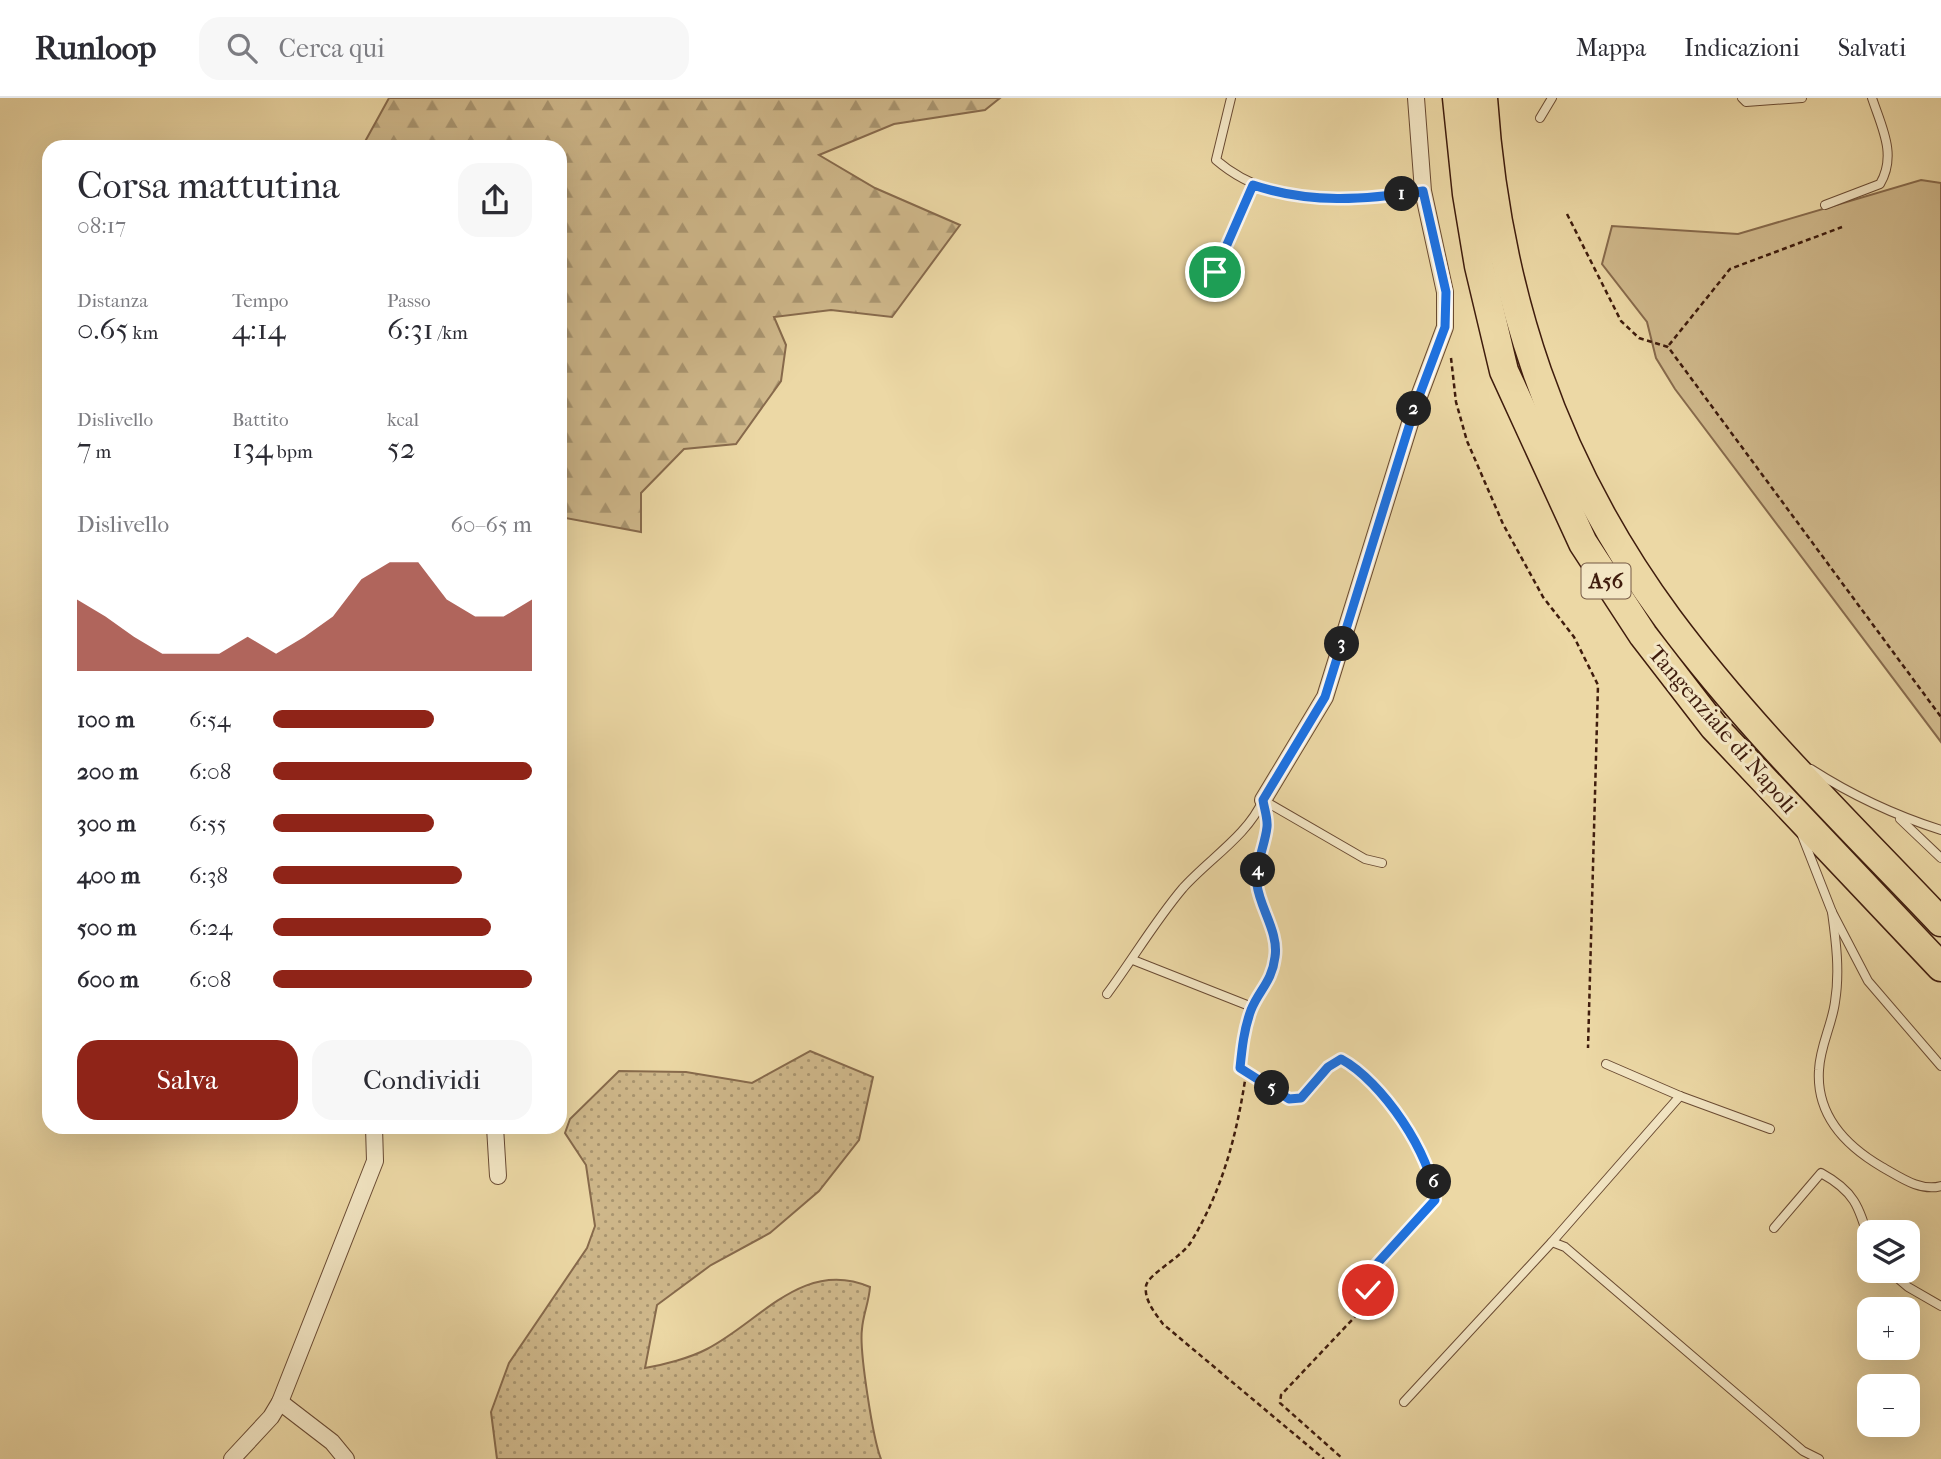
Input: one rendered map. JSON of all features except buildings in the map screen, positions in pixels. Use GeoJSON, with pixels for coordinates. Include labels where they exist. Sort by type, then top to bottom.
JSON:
{"type":"FeatureCollection","features":[{"type":"Feature","properties":{"kind":"highway","name":"Tangenziale di Napoli"},"geometry":{"type":"LineString","coordinates":[[1457,98],[1469,206],[1504,371],[1546,468],[1583,543],[1643,635],[1714,727],[1941,967]]}},
{"type":"Feature","properties":{"kind":"highway","name":"Tangenziale di Napoli"},"geometry":{"type":"LineString","coordinates":[[1483,98],[1497,230],[1523,333],[1568,451],[1629,558],[1668,618],[1769,741],[1941,922]]}},
{"type":"Feature","properties":{"kind":"street"},"geometry":{"type":"LineString","coordinates":[[1263,800],[1325,697],[1415,407],[1445,327],[1446,292],[1423,191],[1416,98]]}},
{"type":"Feature","properties":{"kind":"street"},"geometry":{"type":"LineString","coordinates":[[232,1459],[271,1417],[280,1402],[375,1161],[374,1134]]}},
{"type":"Feature","properties":{"kind":"street"},"geometry":{"type":"LineString","coordinates":[[495,1134],[498,1176]]}},
{"type":"Feature","properties":{"kind":"street"},"geometry":{"type":"LineString","coordinates":[[280,1402],[332,1443],[346,1459]]}},
{"type":"Feature","properties":{"kind":"lane"},"geometry":{"type":"LineString","coordinates":[[1231,98],[1216,160],[1230,173],[1253,185],[1294,196],[1365,200],[1423,191]]}},
{"type":"Feature","properties":{"kind":"lane"},"geometry":{"type":"LineString","coordinates":[[1540,118],[1552,98]]}},
{"type":"Feature","properties":{"kind":"lane"},"geometry":{"type":"LineString","coordinates":[[1742,98],[1746,102],[1802,98]]}},
{"type":"Feature","properties":{"kind":"lane"},"geometry":{"type":"LineString","coordinates":[[1825,205],[1880,184],[1888,171],[1886,139],[1872,98]]}},
{"type":"Feature","properties":{"kind":"lane"},"geometry":{"type":"LineString","coordinates":[[1215,272],[1253,185]]}},
{"type":"Feature","properties":{"kind":"lane"},"geometry":{"type":"LineString","coordinates":[[1769,741],[1844,790],[1898,817],[1941,830]]}},
{"type":"Feature","properties":{"kind":"lane"},"geometry":{"type":"LineString","coordinates":[[1107,994],[1133,960],[1161,914],[1207,862],[1255,818],[1263,800],[1365,859],[1382,863]]}},
{"type":"Feature","properties":{"kind":"lane"},"geometry":{"type":"LineString","coordinates":[[1792,811],[1832,912],[1868,981],[1941,1066]]}},
{"type":"Feature","properties":{"kind":"lane"},"geometry":{"type":"LineString","coordinates":[[1898,817],[1941,858]]}},
{"type":"Feature","properties":{"kind":"lane"},"geometry":{"type":"LineString","coordinates":[[1832,912],[1837,952],[1835,1003],[1818,1071],[1833,1128],[1853,1149],[1900,1177],[1918,1186],[1941,1186]]}},
{"type":"Feature","properties":{"kind":"lane"},"geometry":{"type":"LineString","coordinates":[[1133,960],[1252,1007]]}},
{"type":"Feature","properties":{"kind":"lane"},"geometry":{"type":"LineString","coordinates":[[1606,1064],[1680,1096],[1770,1129]]}},
{"type":"Feature","properties":{"kind":"lane"},"geometry":{"type":"LineString","coordinates":[[1404,1402],[1552,1242],[1680,1096]]}},
{"type":"Feature","properties":{"kind":"lane"},"geometry":{"type":"LineString","coordinates":[[1774,1228],[1821,1173],[1843,1185],[1857,1203],[1862,1220]]}},
{"type":"Feature","properties":{"kind":"lane"},"geometry":{"type":"LineString","coordinates":[[1552,1242],[1564,1247],[1803,1451],[1819,1459]]}},
{"type":"Feature","properties":{"kind":"lane"},"geometry":{"type":"LineString","coordinates":[[1902,1283],[1941,1306]]}},
{"type":"Feature","properties":{"kind":"path"},"geometry":{"type":"LineString","coordinates":[[1567,214],[1621,321],[1639,338],[1668,346],[1941,717]]}},
{"type":"Feature","properties":{"kind":"path"},"geometry":{"type":"LineString","coordinates":[[1668,346],[1730,269],[1842,227]]}},
{"type":"Feature","properties":{"kind":"path"},"geometry":{"type":"LineString","coordinates":[[1445,327],[1460,415],[1503,524],[1543,597],[1574,637],[1598,685],[1588,1048]]}},
{"type":"Feature","properties":{"kind":"path"},"geometry":{"type":"LineString","coordinates":[[1240,1068],[1243,1037],[1252,1007],[1268,986],[1276,955],[1276,941],[1261,902],[1257,881],[1259,855],[1267,825],[1263,800]]}},
{"type":"Feature","properties":{"kind":"path"},"geometry":{"type":"LineString","coordinates":[[1240,1068],[1289,1099],[1301,1098],[1328,1067],[1341,1059],[1353,1065],[1373,1082],[1397,1111],[1434,1180],[1435,1200],[1364,1278],[1368,1303],[1281,1395],[1280,1403],[1343,1459]]}},
{"type":"Feature","properties":{"kind":"path"},"geometry":{"type":"LineString","coordinates":[[1240,1068],[1246,1074],[1237,1134],[1217,1192],[1182,1255],[1152,1275],[1146,1283],[1146,1294],[1163,1324],[1325,1459]]}},
{"type":"Feature","properties":{"kind":"green space"},"geometry":{"type":"Polygon","coordinates":[[[389,98],[1000,98],[985,110],[894,124],[819,155],[875,188],[960,225],[892,317],[831,310],[774,317],[786,345],[781,381],[736,444],[684,449],[641,493],[641,532],[567,518],[567,140],[366,140],[389,98]]]}},
{"type":"Feature","properties":{"kind":"green space"},"geometry":{"type":"Polygon","coordinates":[[[1921,180],[1941,183],[1941,742],[1675,389],[1656,358],[1647,322],[1602,264],[1612,226],[1738,234],[1921,180]]]}},
{"type":"Feature","properties":{"kind":"green space"},"geometry":{"type":"Polygon","coordinates":[[[810,1051],[873,1077],[859,1140],[819,1191],[770,1233],[711,1265],[657,1305],[645,1368],[676,1361],[707,1349],[783,1297],[803,1287],[824,1281],[846,1280],[870,1287],[862,1340],[871,1415],[881,1459],[497,1459],[491,1412],[509,1363],[587,1248],[595,1226],[586,1165],[566,1134],[570,1119],[619,1071],[686,1072],[752,1083],[810,1051]]]}},
{"type":"Feature","properties":{"kind":"route"},"geometry":{"type":"LineString","coordinates":[[1215,272],[1253,185],[1294,196],[1365,200],[1423,191],[1446,292],[1445,327],[1415,407],[1325,697],[1263,800],[1267,825],[1259,855],[1257,881],[1261,902],[1276,941],[1276,955],[1268,986],[1252,1007],[1243,1037],[1240,1068],[1289,1099],[1301,1098],[1328,1067],[1341,1059],[1353,1065],[1373,1082],[1397,1111],[1434,1180],[1435,1200],[1364,1278],[1368,1290]]}}]}
